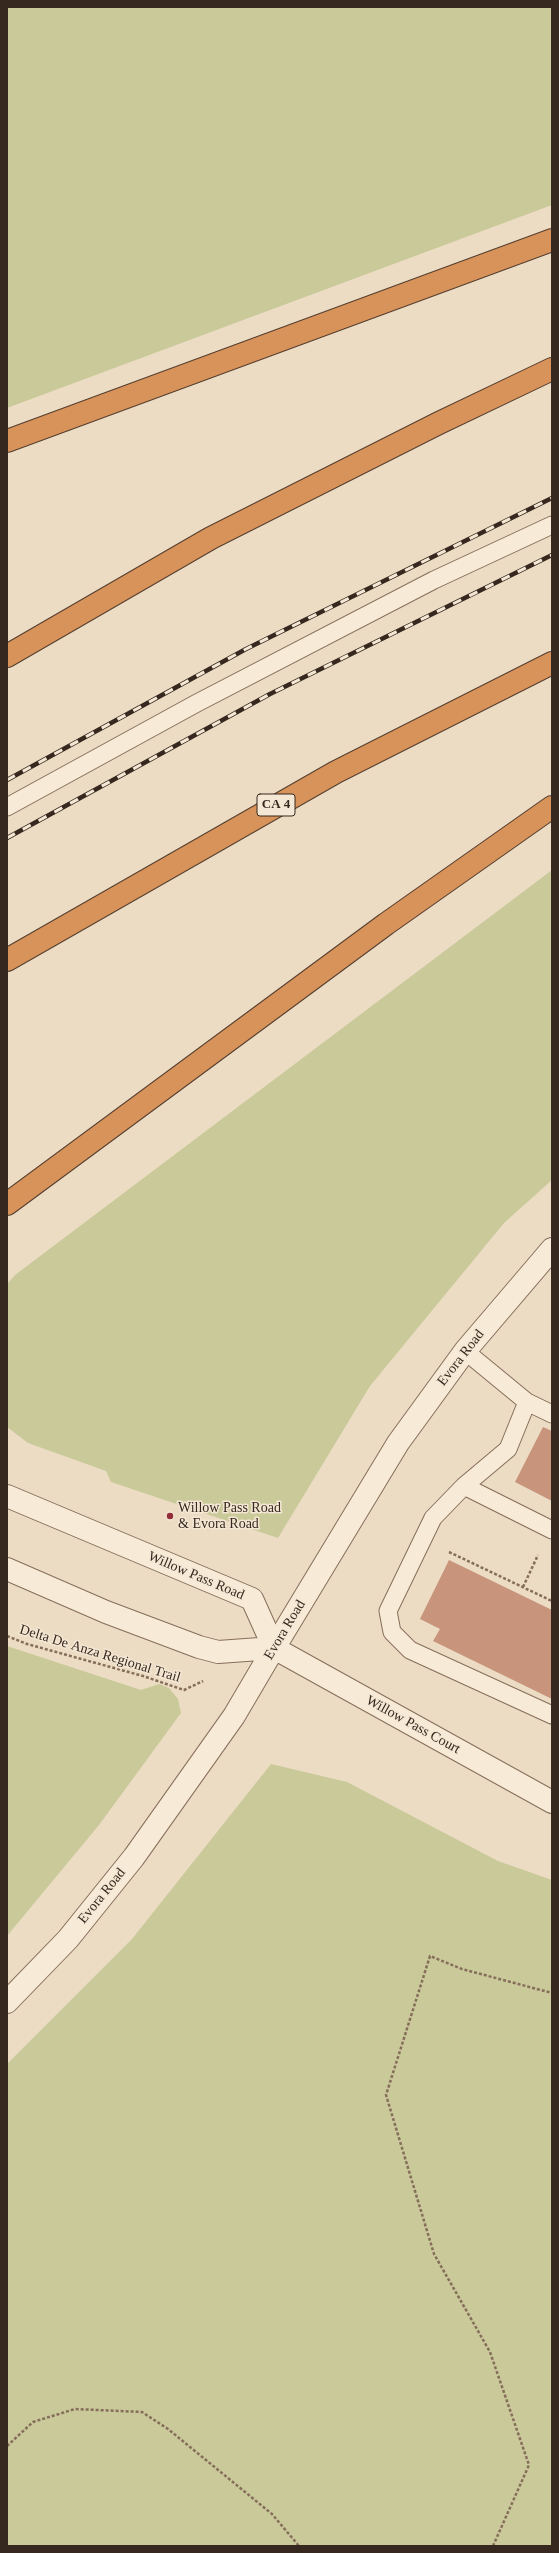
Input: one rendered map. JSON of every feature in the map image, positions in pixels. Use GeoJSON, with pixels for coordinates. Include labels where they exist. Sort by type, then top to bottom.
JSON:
{"type":"FeatureCollection","features":[{"type":"Feature","properties":{"kind":"highway"},"geometry":{"type":"LineString","coordinates":[[7,441],[552,240]]}},
{"type":"Feature","properties":{"kind":"highway"},"geometry":{"type":"LineString","coordinates":[[7,656],[210,538],[439,423],[552,369]]}},
{"type":"Feature","properties":{"kind":"highway","name":"CA 4"},"geometry":{"type":"LineString","coordinates":[[7,960],[336,772],[552,663]]}},
{"type":"Feature","properties":{"kind":"highway"},"geometry":{"type":"LineString","coordinates":[[7,1204],[386,924],[552,807]]}},
{"type":"Feature","properties":{"kind":"street","name":"Evora Road"},"geometry":{"type":"LineString","coordinates":[[7,2002],[68,1939],[134,1857],[234,1716],[398,1443],[465,1351],[552,1249]]}},
{"type":"Feature","properties":{"kind":"street","name":"Willow Pass Road"},"geometry":{"type":"LineString","coordinates":[[7,1496],[252,1599],[274,1648]]}},
{"type":"Feature","properties":{"kind":"street"},"geometry":{"type":"LineString","coordinates":[[7,1569],[106,1612],[199,1647],[218,1652],[274,1648]]}},
{"type":"Feature","properties":{"kind":"street","name":"Willow Pass Court"},"geometry":{"type":"LineString","coordinates":[[274,1648],[552,1802]]}},
{"type":"Feature","properties":{"kind":"lane"},"geometry":{"type":"LineString","coordinates":[[7,807],[197,703],[434,580],[552,525]]}},
{"type":"Feature","properties":{"kind":"lane"},"geometry":{"type":"LineString","coordinates":[[465,1351],[527,1402],[552,1414]]}},
{"type":"Feature","properties":{"kind":"lane"},"geometry":{"type":"LineString","coordinates":[[527,1402],[508,1448],[464,1486],[433,1518],[388,1611],[392,1632],[410,1650],[552,1715]]}},
{"type":"Feature","properties":{"kind":"lane"},"geometry":{"type":"LineString","coordinates":[[464,1486],[551,1530]]}},
{"type":"Feature","properties":{"kind":"path"},"geometry":{"type":"LineString","coordinates":[[523,1587],[551,1530]]}},
{"type":"Feature","properties":{"kind":"path"},"geometry":{"type":"LineString","coordinates":[[447,1551],[552,1601]]}},
{"type":"Feature","properties":{"kind":"path","name":"Delta De Anza Regional Trail"},"geometry":{"type":"LineString","coordinates":[[7,1636],[28,1644],[143,1676],[184,1690],[205,1680]]}},
{"type":"Feature","properties":{"kind":"path"},"geometry":{"type":"LineString","coordinates":[[494,2546],[529,2465],[490,2352],[434,2254],[386,2095],[430,1956],[462,1969],[552,1993]]}},
{"type":"Feature","properties":{"kind":"path"},"geometry":{"type":"LineString","coordinates":[[7,2446],[33,2422],[75,2409],[142,2412],[168,2428],[272,2514],[299,2546]]}},
{"type":"Feature","properties":{"kind":"green space"},"geometry":{"type":"Polygon","coordinates":[[[7,7],[552,7],[552,205],[7,408],[7,7]]]}},
{"type":"Feature","properties":{"kind":"green space"},"geometry":{"type":"Polygon","coordinates":[[[552,870],[552,1180],[504,1223],[370,1386],[278,1538],[111,1482],[106,1471],[28,1443],[7,1427],[7,1284],[15,1275],[552,870]]]}},
{"type":"Feature","properties":{"kind":"green space"},"geometry":{"type":"Polygon","coordinates":[[[7,1646],[141,1690],[159,1684],[169,1688],[178,1699],[181,1713],[99,1825],[7,1936],[7,1646]]]}},
{"type":"Feature","properties":{"kind":"green space"},"geometry":{"type":"Polygon","coordinates":[[[271,1764],[347,1782],[498,1861],[552,1880],[552,2546],[7,2546],[7,2064],[132,1939],[271,1764]]]}},
{"type":"Feature","properties":{"kind":"building"},"geometry":{"type":"Polygon","coordinates":[[[543,1427],[552,1431],[552,1501],[515,1482],[543,1427]]]}},
{"type":"Feature","properties":{"kind":"building"},"geometry":{"type":"Polygon","coordinates":[[[449,1560],[552,1610],[552,1699],[433,1641],[440,1629],[420,1619],[449,1560]]]}},
{"type":"Feature","properties":{"kind":"railway"},"geometry":{"type":"LineString","coordinates":[[7,780],[246,649],[552,498]]}},
{"type":"Feature","properties":{"kind":"railway"},"geometry":{"type":"LineString","coordinates":[[7,838],[270,694],[552,555]]}},
{"type":"Feature","properties":{"kind":"place","name":"Willow Pass Road & Evora Road"},"geometry":{"type":"Point","coordinates":[170,1516]}}]}
